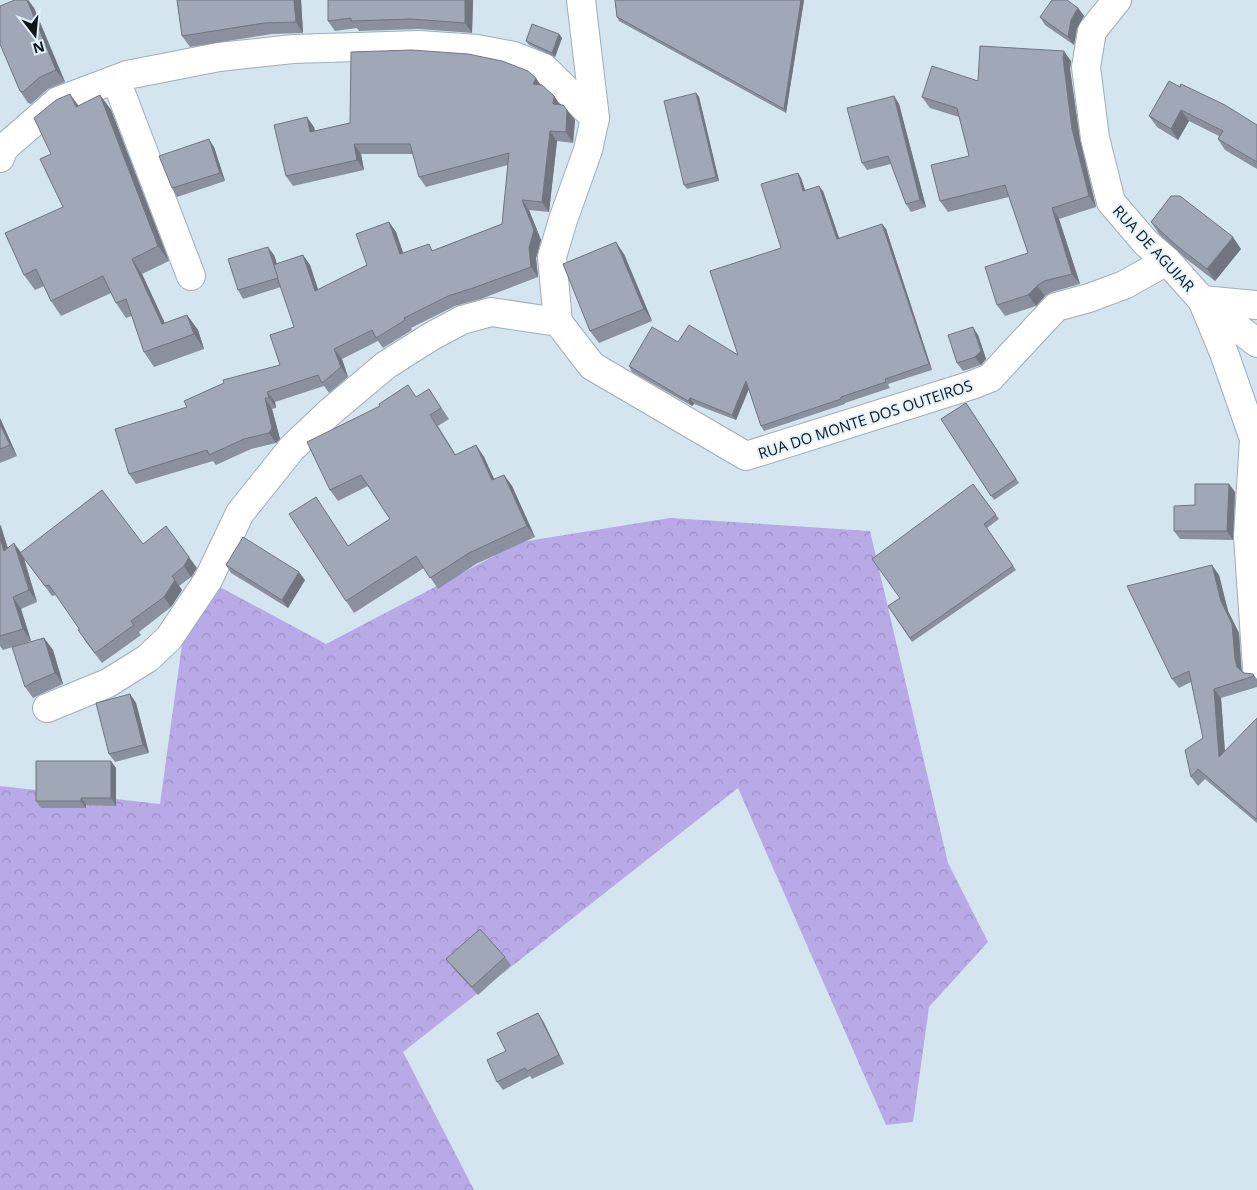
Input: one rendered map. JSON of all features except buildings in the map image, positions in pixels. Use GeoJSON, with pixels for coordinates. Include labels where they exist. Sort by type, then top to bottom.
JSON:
{"type":"FeatureCollection","features":[{"type":"Feature","properties":{"kind":"street"},"geometry":{"type":"LineString","coordinates":[[47,708],[108,683],[148,658],[169,638],[208,580],[240,513],[292,448],[330,412],[386,366],[432,336],[462,320],[491,312],[558,322],[552,257],[588,150],[595,118],[581,0]]}},
{"type":"Feature","properties":{"kind":"street","name":"RUA DE AGUIAR"},"geometry":{"type":"LineString","coordinates":[[1117,0],[1092,31],[1086,67],[1095,138],[1111,202],[1146,243],[1167,261],[1202,300],[1257,305]]}},
{"type":"Feature","properties":{"kind":"street"},"geometry":{"type":"LineString","coordinates":[[0,158],[4,148],[58,101],[127,75],[219,57],[293,49],[419,45],[477,50],[514,56],[544,68],[595,118]]}},
{"type":"Feature","properties":{"kind":"street"},"geometry":{"type":"LineString","coordinates":[[116,80],[191,276]]}},
{"type":"Feature","properties":{"kind":"street","name":"RUA DO MONTE DOS OUTEIROS"},"geometry":{"type":"LineString","coordinates":[[558,322],[592,366],[746,456],[990,378],[1056,307],[1089,298],[1124,285],[1167,261]]}},
{"type":"Feature","properties":{"kind":"street"},"geometry":{"type":"LineString","coordinates":[[1202,300],[1257,343]]}},
{"type":"Feature","properties":{"kind":"street"},"geometry":{"type":"LineString","coordinates":[[1202,300],[1224,353],[1254,439],[1248,536],[1257,668]]}},
{"type":"Feature","properties":{"kind":"green space"},"geometry":{"type":"Polygon","coordinates":[[[670,518],[870,531],[948,863],[988,942],[929,1007],[913,1122],[886,1125],[738,788],[403,1052],[474,1190],[0,1190],[0,786],[160,804],[192,572],[326,644],[521,542],[670,518]]]}}]}
